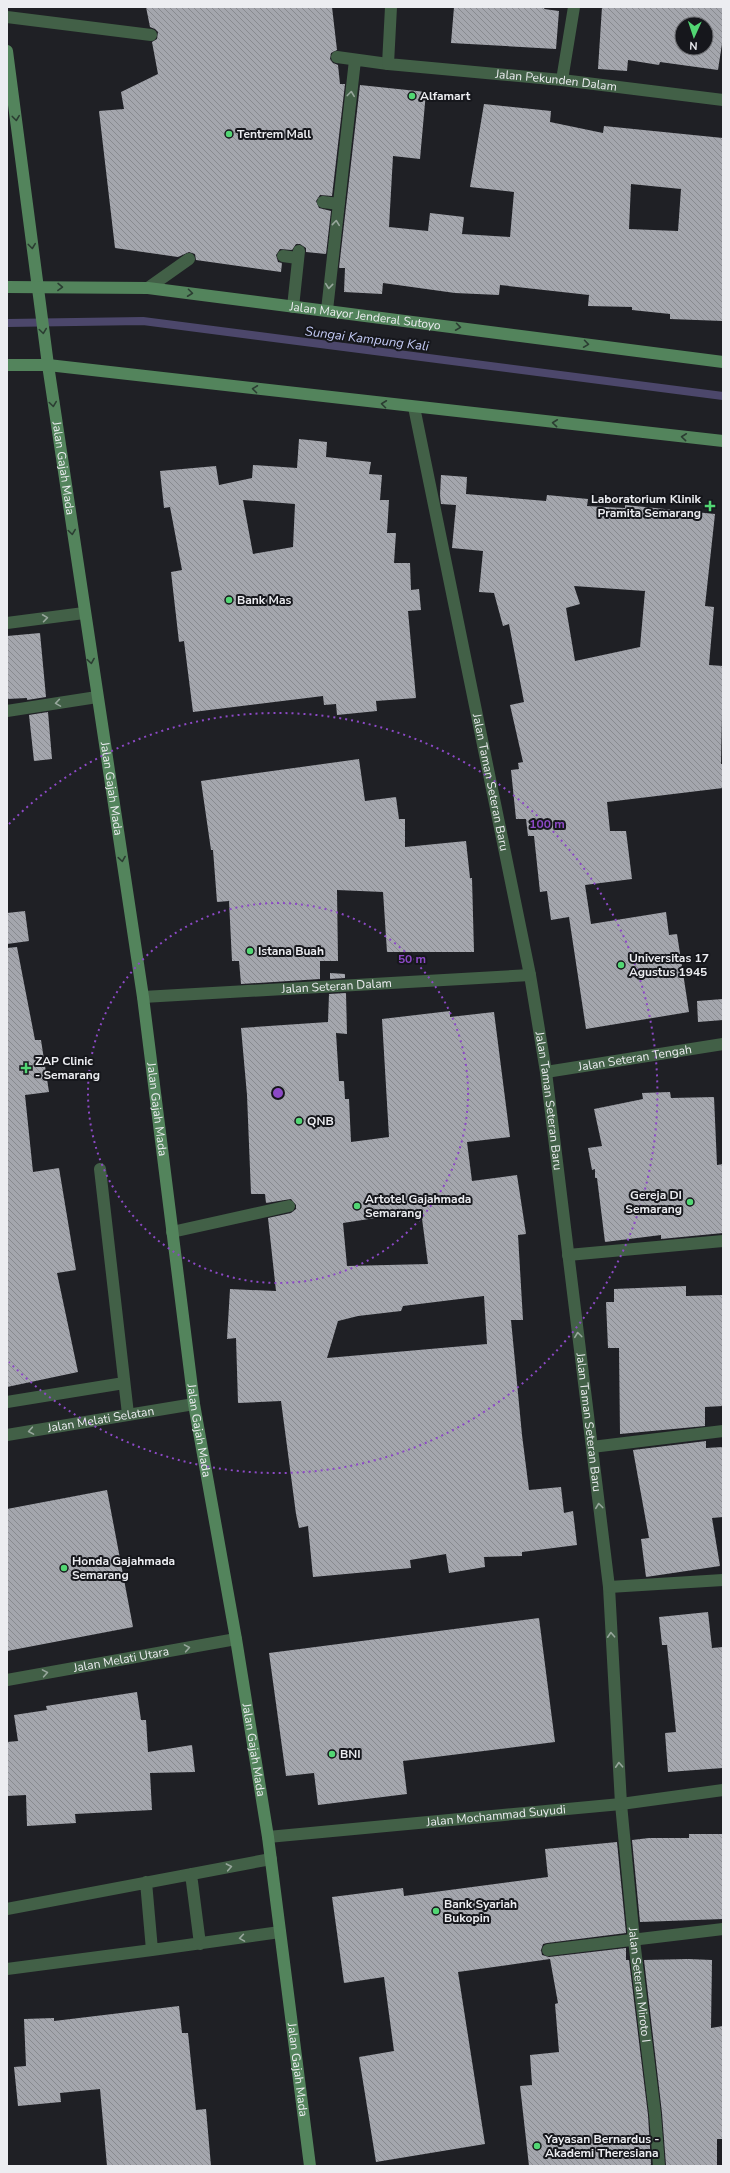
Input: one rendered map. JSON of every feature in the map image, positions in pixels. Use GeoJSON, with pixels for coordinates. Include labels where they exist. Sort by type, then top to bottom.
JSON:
{"type":"FeatureCollection","features":[{"type":"Feature","properties":{"kind":"main road","name":"Jalan Gajah Mada"},"geometry":{"type":"LineString","coordinates":[[7,51],[39,301],[84,612],[143,997],[194,1404],[236,1639],[268,1837],[310,2166]]}},
{"type":"Feature","properties":{"kind":"main road","name":"Jalan Mayor Jenderal Sutoyo"},"geometry":{"type":"LineString","coordinates":[[7,287],[37,286],[148,288],[723,362]]}},
{"type":"Feature","properties":{"kind":"main road"},"geometry":{"type":"LineString","coordinates":[[7,365],[48,363],[414,407],[723,441]]}},
{"type":"Feature","properties":{"kind":"street"},"geometry":{"type":"LineString","coordinates":[[388,64],[391,7]]}},
{"type":"Feature","properties":{"kind":"street"},"geometry":{"type":"LineString","coordinates":[[562,80],[574,7]]}},
{"type":"Feature","properties":{"kind":"street"},"geometry":{"type":"LineString","coordinates":[[7,17],[151,35]]}},
{"type":"Feature","properties":{"kind":"street","name":"Jalan Pekunden Dalam"},"geometry":{"type":"LineString","coordinates":[[337,57],[388,64],[562,80],[723,100]]}},
{"type":"Feature","properties":{"kind":"street"},"geometry":{"type":"LineString","coordinates":[[327,310],[355,60]]}},
{"type":"Feature","properties":{"kind":"street"},"geometry":{"type":"LineString","coordinates":[[323,202],[338,204]]}},
{"type":"Feature","properties":{"kind":"street"},"geometry":{"type":"LineString","coordinates":[[283,256],[298,254],[293,306]]}},
{"type":"Feature","properties":{"kind":"street"},"geometry":{"type":"LineString","coordinates":[[148,288],[189,259]]}},
{"type":"Feature","properties":{"kind":"street","name":"Jalan Taman Seteran Baru"},"geometry":{"type":"LineString","coordinates":[[414,407],[493,802],[530,975],[546,1072],[609,1587],[621,1804]]}},
{"type":"Feature","properties":{"kind":"street"},"geometry":{"type":"LineString","coordinates":[[7,623],[84,612]]}},
{"type":"Feature","properties":{"kind":"street"},"geometry":{"type":"LineString","coordinates":[[7,711],[97,697]]}},
{"type":"Feature","properties":{"kind":"street","name":"Jalan Seteran Dalam"},"geometry":{"type":"LineString","coordinates":[[143,997],[530,975]]}},
{"type":"Feature","properties":{"kind":"street","name":"Jalan Seteran Tengah"},"geometry":{"type":"LineString","coordinates":[[546,1072],[723,1044]]}},
{"type":"Feature","properties":{"kind":"street"},"geometry":{"type":"LineString","coordinates":[[100,1169],[128,1414]]}},
{"type":"Feature","properties":{"kind":"street"},"geometry":{"type":"LineString","coordinates":[[172,1232],[289,1206]]}},
{"type":"Feature","properties":{"kind":"street"},"geometry":{"type":"LineString","coordinates":[[568,1256],[723,1241]]}},
{"type":"Feature","properties":{"kind":"street"},"geometry":{"type":"LineString","coordinates":[[7,1402],[124,1383]]}},
{"type":"Feature","properties":{"kind":"street","name":"Jalan Melati Selatan"},"geometry":{"type":"LineString","coordinates":[[7,1435],[194,1404]]}},
{"type":"Feature","properties":{"kind":"street"},"geometry":{"type":"LineString","coordinates":[[592,1447],[723,1431]]}},
{"type":"Feature","properties":{"kind":"street"},"geometry":{"type":"LineString","coordinates":[[609,1587],[723,1580]]}},
{"type":"Feature","properties":{"kind":"street","name":"Jalan Melati Utara"},"geometry":{"type":"LineString","coordinates":[[7,1680],[236,1639]]}},
{"type":"Feature","properties":{"kind":"street","name":"Jalan Mochammad Suyudi"},"geometry":{"type":"LineString","coordinates":[[268,1837],[621,1804],[723,1790]]}},
{"type":"Feature","properties":{"kind":"street","name":"Jalan Seteran Miroto I"},"geometry":{"type":"LineString","coordinates":[[621,1804],[634,1940],[655,2114],[659,2166]]}},
{"type":"Feature","properties":{"kind":"street"},"geometry":{"type":"LineString","coordinates":[[7,1909],[271,1859]]}},
{"type":"Feature","properties":{"kind":"street"},"geometry":{"type":"LineString","coordinates":[[191,1874],[200,1944]]}},
{"type":"Feature","properties":{"kind":"street"},"geometry":{"type":"LineString","coordinates":[[146,1882],[152,1950]]}},
{"type":"Feature","properties":{"kind":"street"},"geometry":{"type":"LineString","coordinates":[[548,1950],[723,1930]]}},
{"type":"Feature","properties":{"kind":"street"},"geometry":{"type":"LineString","coordinates":[[7,1969],[280,1932]]}},
{"type":"Feature","properties":{"kind":"building","name":"Tentrem Mall"},"geometry":{"type":"Polygon","coordinates":[[[146,7],[332,7],[337,50],[331,53],[330,59],[333,63],[338,65],[340,84],[345,84],[332,196],[320,195],[316,201],[319,208],[331,211],[326,254],[306,252],[306,248],[300,244],[296,244],[292,250],[280,249],[276,255],[278,262],[282,263],[281,272],[196,260],[195,254],[189,252],[178,257],[115,248],[99,111],[124,109],[121,92],[158,74],[152,42],[157,39],[158,32],[150,27],[146,7]]]}},
{"type":"Feature","properties":{"kind":"building"},"geometry":{"type":"Polygon","coordinates":[[[454,7],[545,7],[544,9],[559,11],[556,49],[451,43],[454,7]]]}},
{"type":"Feature","properties":{"kind":"building"},"geometry":{"type":"Polygon","coordinates":[[[602,7],[723,7],[723,37],[718,70],[660,62],[659,65],[628,60],[627,71],[598,69],[602,7]]]}},
{"type":"Feature","properties":{"kind":"building"},"geometry":{"type":"Polygon","coordinates":[[[360,85],[426,92],[420,159],[393,156],[389,227],[428,231],[430,213],[464,217],[462,234],[510,237],[514,192],[470,187],[484,104],[551,111],[550,122],[603,133],[604,126],[723,138],[723,321],[670,319],[670,314],[632,310],[632,307],[588,306],[589,295],[500,285],[499,295],[455,293],[383,283],[382,294],[344,292],[345,268],[339,268],[360,85]],[[631,184],[629,229],[678,231],[681,189],[631,184]]]}},
{"type":"Feature","properties":{"kind":"building"},"geometry":{"type":"Polygon","coordinates":[[[299,439],[327,442],[326,457],[371,462],[369,474],[382,475],[380,500],[389,500],[387,533],[396,533],[394,563],[410,563],[411,590],[419,589],[421,610],[408,611],[416,698],[376,701],[377,711],[337,715],[336,704],[324,705],[323,696],[193,712],[184,641],[179,642],[171,572],[182,570],[170,507],[164,508],[160,471],[216,466],[219,485],[252,478],[253,465],[297,468],[299,439]],[[243,500],[253,554],[293,547],[295,504],[243,500]]]}},
{"type":"Feature","properties":{"kind":"building"},"geometry":{"type":"Polygon","coordinates":[[[441,475],[467,477],[466,494],[546,501],[547,495],[588,499],[587,506],[625,508],[625,505],[715,514],[705,606],[714,607],[709,665],[723,666],[721,764],[723,764],[723,788],[607,802],[610,831],[626,831],[632,879],[585,885],[591,924],[666,912],[669,935],[677,934],[689,1012],[586,1029],[569,917],[551,920],[547,891],[540,892],[534,836],[528,836],[526,819],[516,819],[511,770],[519,769],[518,763],[523,762],[510,705],[524,702],[509,624],[503,626],[494,593],[479,592],[483,551],[452,548],[456,505],[441,504],[441,475]],[[574,586],[580,604],[566,608],[575,661],[640,647],[645,591],[574,586]]]}},
{"type":"Feature","properties":{"kind":"building"},"geometry":{"type":"Polygon","coordinates":[[[40,633],[46,697],[27,700],[27,698],[7,699],[7,636],[40,633]]]}},
{"type":"Feature","properties":{"kind":"building"},"geometry":{"type":"Polygon","coordinates":[[[48,712],[52,759],[34,761],[29,715],[48,712]]]}},
{"type":"Feature","properties":{"kind":"building"},"geometry":{"type":"Polygon","coordinates":[[[359,759],[365,801],[396,797],[399,819],[405,819],[405,847],[466,841],[470,878],[472,878],[474,952],[387,952],[383,892],[337,890],[338,961],[320,961],[320,979],[241,984],[239,961],[232,961],[229,901],[217,902],[213,850],[211,850],[201,781],[359,759]]]}},
{"type":"Feature","properties":{"kind":"building"},"geometry":{"type":"Polygon","coordinates":[[[25,911],[29,941],[7,944],[7,913],[25,911]]]}},
{"type":"Feature","properties":{"kind":"building"},"geometry":{"type":"Polygon","coordinates":[[[17,947],[35,1040],[41,1040],[49,1092],[25,1095],[33,1172],[59,1168],[76,1270],[57,1273],[78,1372],[7,1387],[7,948],[17,947]]]}},
{"type":"Feature","properties":{"kind":"building"},"geometry":{"type":"Polygon","coordinates":[[[330,973],[345,974],[345,978],[330,979],[330,973]]]}},
{"type":"Feature","properties":{"kind":"building"},"geometry":{"type":"Polygon","coordinates":[[[346,993],[347,1034],[336,1033],[339,1081],[344,1081],[345,1099],[349,1099],[351,1142],[389,1137],[382,1019],[450,1011],[450,1017],[494,1012],[510,1137],[467,1142],[472,1181],[517,1175],[526,1234],[518,1235],[523,1320],[511,1320],[529,1490],[561,1487],[564,1513],[573,1511],[577,1545],[522,1552],[522,1556],[484,1557],[485,1567],[449,1573],[446,1554],[410,1560],[411,1568],[313,1577],[308,1526],[299,1528],[296,1514],[281,1401],[238,1403],[236,1338],[227,1339],[230,1289],[276,1291],[268,1218],[291,1213],[296,1209],[296,1205],[291,1199],[266,1203],[265,1194],[251,1194],[247,1095],[241,1028],[328,1022],[329,994],[346,993]],[[421,1211],[343,1223],[347,1266],[428,1264],[421,1211]],[[484,1296],[403,1306],[401,1311],[358,1316],[338,1321],[327,1358],[487,1344],[484,1296]]]}},
{"type":"Feature","properties":{"kind":"building"},"geometry":{"type":"Polygon","coordinates":[[[723,999],[723,1020],[698,1022],[697,1001],[723,999]]]}},
{"type":"Feature","properties":{"kind":"building"},"geometry":{"type":"Polygon","coordinates":[[[670,1092],[671,1098],[714,1097],[717,1165],[723,1164],[723,1233],[661,1239],[661,1235],[605,1242],[597,1178],[595,1178],[595,1169],[592,1170],[588,1148],[602,1146],[594,1109],[643,1099],[642,1093],[670,1092]]]}},
{"type":"Feature","properties":{"kind":"building"},"geometry":{"type":"Polygon","coordinates":[[[686,1286],[686,1296],[723,1295],[723,1406],[705,1407],[705,1426],[620,1434],[619,1348],[608,1348],[606,1302],[614,1302],[614,1289],[686,1286]]]}},
{"type":"Feature","properties":{"kind":"building"},"geometry":{"type":"Polygon","coordinates":[[[706,1441],[706,1448],[723,1447],[723,1517],[712,1518],[720,1566],[646,1577],[641,1539],[649,1538],[633,1450],[706,1441]]]}},
{"type":"Feature","properties":{"kind":"building","name":"Honda Gajahmada Semarang"},"geometry":{"type":"Polygon","coordinates":[[[107,1490],[133,1627],[7,1651],[7,1509],[107,1490]]]}},
{"type":"Feature","properties":{"kind":"building"},"geometry":{"type":"Polygon","coordinates":[[[708,1612],[712,1648],[723,1647],[723,1768],[668,1772],[665,1733],[676,1732],[667,1645],[662,1645],[659,1617],[708,1612]]]}},
{"type":"Feature","properties":{"kind":"building"},"geometry":{"type":"Polygon","coordinates":[[[539,1618],[555,1742],[403,1761],[407,1794],[318,1805],[314,1773],[286,1776],[269,1653],[539,1618]]]}},
{"type":"Feature","properties":{"kind":"building"},"geometry":{"type":"Polygon","coordinates":[[[137,1692],[141,1720],[146,1720],[148,1752],[192,1745],[195,1772],[150,1773],[152,1810],[75,1814],[76,1823],[27,1826],[26,1795],[7,1796],[7,1742],[18,1741],[14,1715],[47,1710],[46,1706],[137,1692]]]}},
{"type":"Feature","properties":{"kind":"building"},"geometry":{"type":"Polygon","coordinates":[[[689,1834],[723,1834],[723,1919],[640,1922],[632,1840],[649,1838],[689,1838],[689,1834]]]}},
{"type":"Feature","properties":{"kind":"building"},"geometry":{"type":"Polygon","coordinates":[[[617,1842],[626,1933],[547,1943],[543,1944],[541,1950],[542,1955],[549,1957],[626,1948],[626,1960],[629,1960],[648,2115],[650,2166],[529,2166],[520,2086],[532,2085],[530,2055],[559,2052],[555,2004],[558,2003],[550,1959],[458,1972],[485,2144],[376,2162],[359,2057],[394,2051],[384,1977],[344,1983],[332,1897],[403,1888],[404,1896],[548,1877],[545,1849],[617,1842]]]}},
{"type":"Feature","properties":{"kind":"building"},"geometry":{"type":"Polygon","coordinates":[[[644,1960],[712,1960],[711,2028],[723,2026],[723,2139],[717,2139],[717,2166],[666,2165],[662,2113],[644,1960]]]}},
{"type":"Feature","properties":{"kind":"building"},"geometry":{"type":"Polygon","coordinates":[[[179,2006],[182,2033],[188,2033],[196,2110],[206,2109],[211,2166],[107,2166],[100,2089],[60,2093],[61,2102],[18,2106],[14,2067],[26,2066],[24,2019],[54,2018],[54,2021],[179,2006]]]}},
{"type":"Feature","properties":{"kind":"waterway","name":"Sungai Kampung Kali"},"geometry":{"type":"LineString","coordinates":[[7,323],[143,321],[723,396]]}},
{"type":"Feature","properties":{"kind":"place","name":"Alfamart"},"geometry":{"type":"Point","coordinates":[412,96]}},
{"type":"Feature","properties":{"kind":"place","name":"Tentrem Mall"},"geometry":{"type":"Point","coordinates":[229,134]}},
{"type":"Feature","properties":{"kind":"place","name":"Laboratorium Klinik Pramita Semarang"},"geometry":{"type":"Point","coordinates":[710,506]}},
{"type":"Feature","properties":{"kind":"place","name":"Bank Mas"},"geometry":{"type":"Point","coordinates":[229,600]}},
{"type":"Feature","properties":{"kind":"place","name":"Istana Buah"},"geometry":{"type":"Point","coordinates":[250,951]}},
{"type":"Feature","properties":{"kind":"place","name":"Universitas 17 Agustus 1945"},"geometry":{"type":"Point","coordinates":[621,965]}},
{"type":"Feature","properties":{"kind":"place","name":"ZAP Clinic - Semarang"},"geometry":{"type":"Point","coordinates":[26,1068]}},
{"type":"Feature","properties":{"kind":"place","name":"QNB"},"geometry":{"type":"Point","coordinates":[299,1121]}},
{"type":"Feature","properties":{"kind":"place","name":"Gereja DI Semarang"},"geometry":{"type":"Point","coordinates":[690,1202]}},
{"type":"Feature","properties":{"kind":"place","name":"Artotel Gajahmada Semarang"},"geometry":{"type":"Point","coordinates":[357,1206]}},
{"type":"Feature","properties":{"kind":"place","name":"Honda Gajahmada Semarang"},"geometry":{"type":"Point","coordinates":[64,1568]}},
{"type":"Feature","properties":{"kind":"place","name":"BNI"},"geometry":{"type":"Point","coordinates":[332,1754]}},
{"type":"Feature","properties":{"kind":"place","name":"Bank Syariah Bukopin"},"geometry":{"type":"Point","coordinates":[436,1911]}},
{"type":"Feature","properties":{"kind":"place","name":"Yayasan Bernardus - Akademi Theresiana"},"geometry":{"type":"Point","coordinates":[537,2146]}}]}
